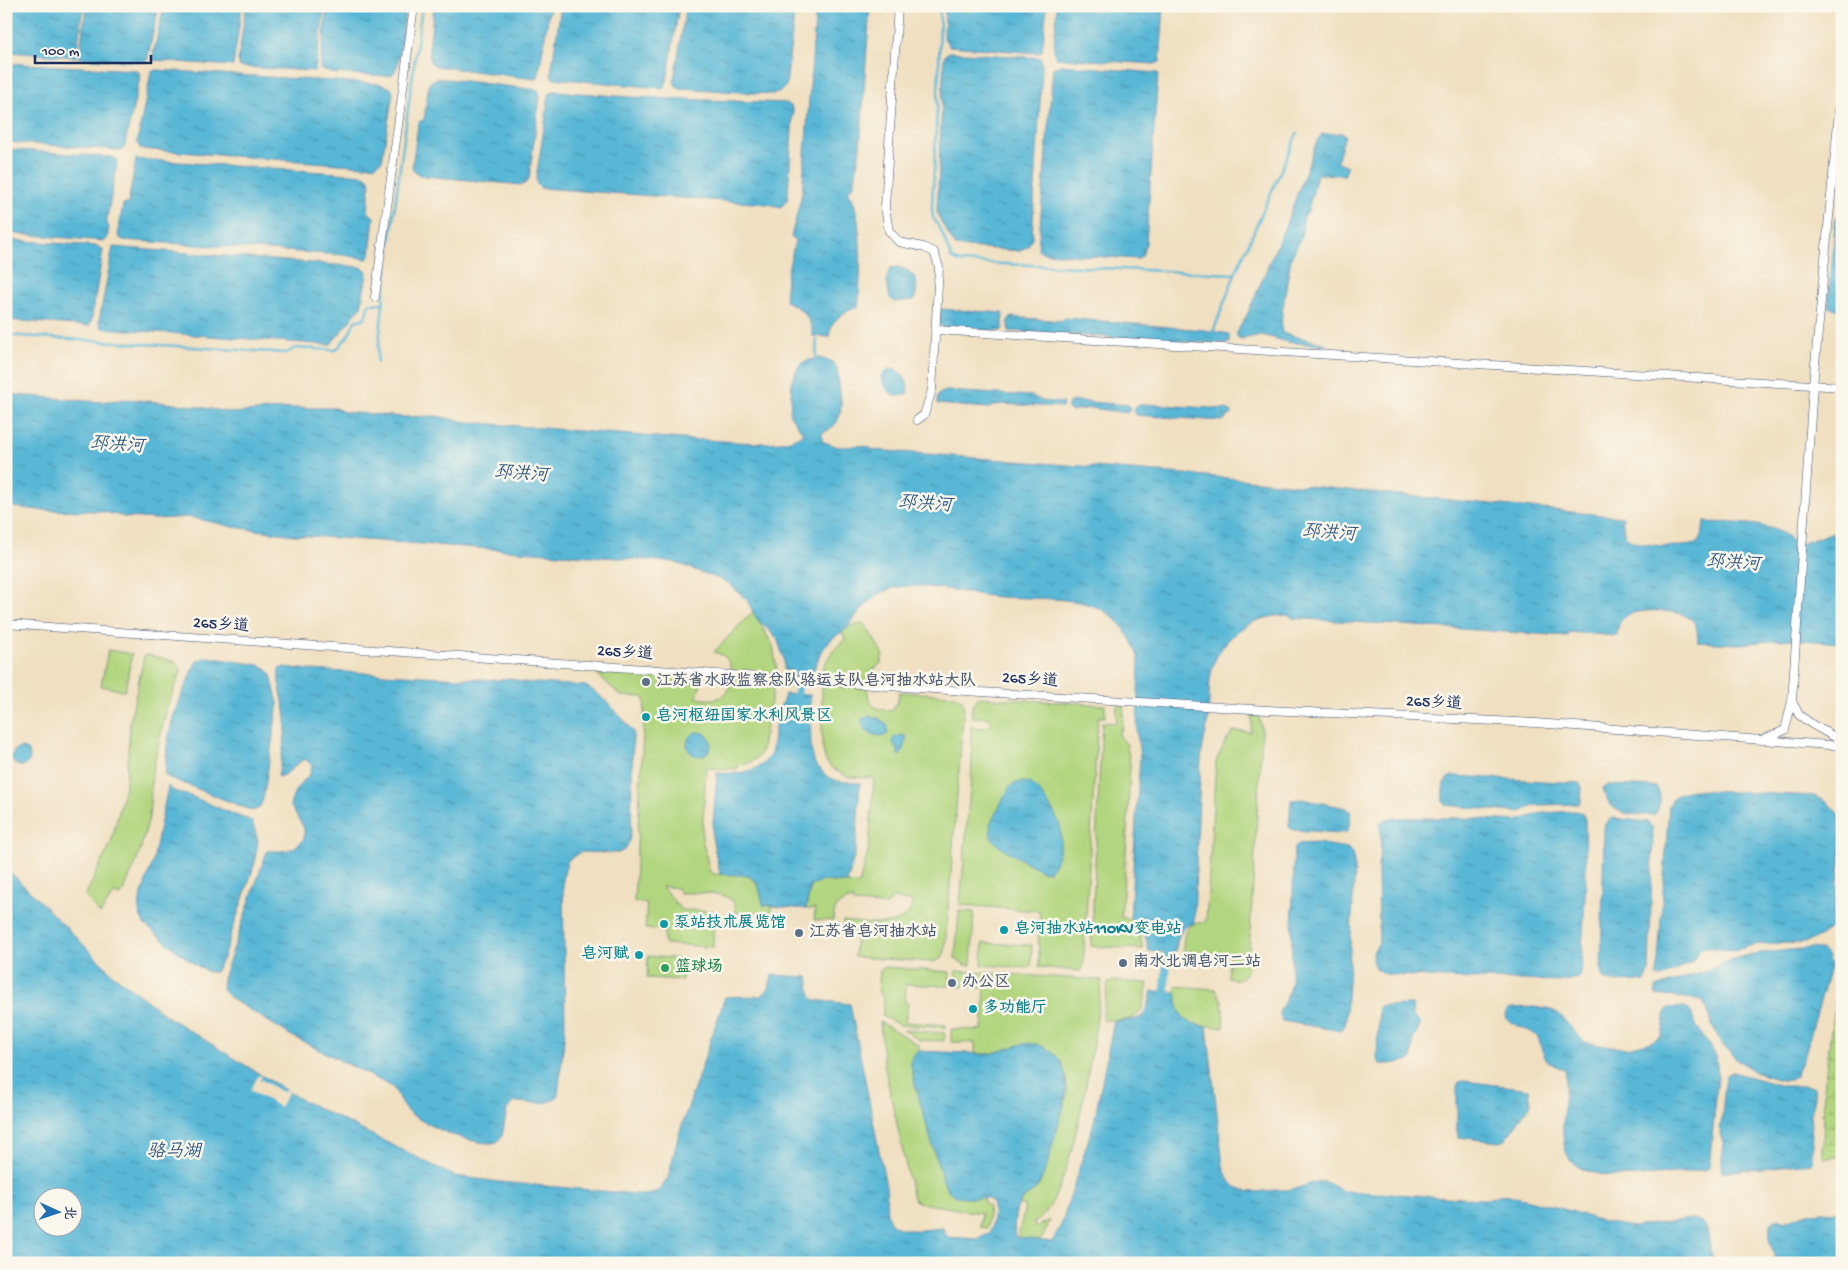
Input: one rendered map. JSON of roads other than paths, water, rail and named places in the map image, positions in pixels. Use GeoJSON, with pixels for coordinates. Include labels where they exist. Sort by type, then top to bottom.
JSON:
{"type":"FeatureCollection","features":[{"type":"Feature","properties":{"kind":"street"},"geometry":{"type":"LineString","coordinates":[[375,297],[414,6]]}},
{"type":"Feature","properties":{"kind":"street"},"geometry":{"type":"LineString","coordinates":[[898,6],[885,207],[889,231],[899,242],[923,247],[934,252],[939,267],[932,390],[924,414],[917,420]]}},
{"type":"Feature","properties":{"kind":"street"},"geometry":{"type":"LineString","coordinates":[[1761,740],[1785,730],[1792,700],[1813,385],[1842,80]]}},
{"type":"Feature","properties":{"kind":"street"},"geometry":{"type":"LineString","coordinates":[[935,330],[1842,387]]}},
{"type":"Feature","properties":{"kind":"street","name":"265乡道"},"geometry":{"type":"LineString","coordinates":[[6,624],[886,686],[1248,709],[1535,723],[1842,746]]}},
{"type":"Feature","properties":{"kind":"street"},"geometry":{"type":"LineString","coordinates":[[1792,700],[1799,714],[1813,725],[1842,741]]}},
{"type":"Feature","properties":{"kind":"water"},"geometry":{"type":"Polygon","coordinates":[[[15,6],[83,6],[76,57],[9,52],[15,6]]]}},
{"type":"Feature","properties":{"kind":"water"},"geometry":{"type":"Polygon","coordinates":[[[86,6],[159,6],[147,60],[145,62],[79,58],[86,6]]]}},
{"type":"Feature","properties":{"kind":"water"},"geometry":{"type":"Polygon","coordinates":[[[164,6],[242,6],[233,66],[152,60],[164,6]]]}},
{"type":"Feature","properties":{"kind":"water"},"geometry":{"type":"Polygon","coordinates":[[[246,6],[325,6],[315,71],[240,67],[238,60],[246,6]]]}},
{"type":"Feature","properties":{"kind":"water"},"geometry":{"type":"Polygon","coordinates":[[[327,6],[406,6],[398,64],[393,74],[387,76],[331,73],[320,69],[327,6]]]}},
{"type":"Feature","properties":{"kind":"water"},"geometry":{"type":"Polygon","coordinates":[[[434,6],[550,6],[538,78],[436,66],[430,62],[429,49],[434,6]]]}},
{"type":"Feature","properties":{"kind":"water"},"geometry":{"type":"Polygon","coordinates":[[[561,6],[679,6],[667,81],[664,87],[552,78],[551,73],[561,6]]]}},
{"type":"Feature","properties":{"kind":"water"},"geometry":{"type":"Polygon","coordinates":[[[686,6],[795,6],[786,86],[778,93],[771,94],[680,88],[676,86],[674,81],[686,6]]]}},
{"type":"Feature","properties":{"kind":"water"},"geometry":{"type":"Polygon","coordinates":[[[816,6],[870,6],[860,147],[855,180],[853,187],[848,191],[857,214],[859,230],[860,281],[858,307],[842,314],[835,321],[829,337],[813,336],[805,314],[796,306],[785,301],[787,274],[795,241],[791,237],[802,194],[816,6]]]}},
{"type":"Feature","properties":{"kind":"water"},"geometry":{"type":"Polygon","coordinates":[[[945,6],[1047,6],[1042,51],[1038,53],[949,46],[944,38],[945,6]]]}},
{"type":"Feature","properties":{"kind":"water"},"geometry":{"type":"Polygon","coordinates":[[[1057,6],[1164,6],[1160,62],[1155,64],[1057,58],[1054,49],[1057,6]]]}},
{"type":"Feature","properties":{"kind":"water"},"geometry":{"type":"Polygon","coordinates":[[[950,52],[1041,58],[1032,238],[1028,246],[1020,251],[955,246],[938,215],[944,58],[950,52]]]}},
{"type":"Feature","properties":{"kind":"water"},"geometry":{"type":"Polygon","coordinates":[[[6,63],[135,70],[139,72],[140,77],[124,148],[120,150],[6,142],[6,63]]]}},
{"type":"Feature","properties":{"kind":"water"},"geometry":{"type":"Polygon","coordinates":[[[1061,65],[1158,73],[1146,243],[1142,256],[1137,259],[1045,253],[1038,250],[1053,68],[1061,65]]]}},
{"type":"Feature","properties":{"kind":"water"},"geometry":{"type":"Polygon","coordinates":[[[157,70],[380,84],[391,88],[393,93],[382,160],[376,165],[365,166],[141,149],[137,143],[151,72],[157,70]]]}},
{"type":"Feature","properties":{"kind":"water"},"geometry":{"type":"Polygon","coordinates":[[[439,78],[538,90],[540,95],[529,179],[526,183],[522,185],[426,176],[419,175],[414,171],[412,167],[418,125],[420,121],[424,120],[429,84],[439,78]]]}},
{"type":"Feature","properties":{"kind":"water"},"geometry":{"type":"Polygon","coordinates":[[[551,92],[628,97],[786,103],[791,106],[793,111],[788,197],[786,202],[781,207],[768,204],[540,188],[537,185],[536,179],[549,96],[551,92]]]}},
{"type":"Feature","properties":{"kind":"water"},"geometry":{"type":"Polygon","coordinates":[[[1341,133],[1345,135],[1337,161],[1347,166],[1345,175],[1317,174],[1308,211],[1304,216],[1301,238],[1291,258],[1282,313],[1281,331],[1285,334],[1327,344],[1325,346],[1288,342],[1262,335],[1241,339],[1237,337],[1237,332],[1247,315],[1286,224],[1317,141],[1322,134],[1341,133]]]}},
{"type":"Feature","properties":{"kind":"water"},"geometry":{"type":"Polygon","coordinates":[[[6,149],[116,159],[117,164],[107,218],[109,227],[107,239],[104,241],[6,233],[6,149]]]}},
{"type":"Feature","properties":{"kind":"water"},"geometry":{"type":"Polygon","coordinates":[[[136,159],[364,175],[370,182],[368,212],[374,217],[370,256],[367,259],[343,255],[123,240],[118,236],[123,204],[128,204],[136,159]]]}},
{"type":"Feature","properties":{"kind":"water"},"geometry":{"type":"Polygon","coordinates":[[[1836,218],[1842,218],[1842,310],[1828,307],[1836,218]]]}},
{"type":"Feature","properties":{"kind":"water"},"geometry":{"type":"Polygon","coordinates":[[[6,240],[97,246],[103,250],[89,326],[6,320],[6,240]]]}},
{"type":"Feature","properties":{"kind":"water"},"geometry":{"type":"Polygon","coordinates":[[[113,247],[361,267],[366,270],[367,274],[361,307],[330,345],[102,328],[99,322],[113,247]]]}},
{"type":"Feature","properties":{"kind":"water"},"geometry":{"type":"Polygon","coordinates":[[[898,267],[913,275],[917,283],[914,300],[895,302],[890,298],[887,279],[891,268],[898,267]]]}},
{"type":"Feature","properties":{"kind":"water"},"geometry":{"type":"Polygon","coordinates":[[[941,309],[1003,313],[1003,328],[1001,331],[942,327],[939,325],[941,309]]]}},
{"type":"Feature","properties":{"kind":"water"},"geometry":{"type":"Polygon","coordinates":[[[1011,317],[1061,321],[1065,318],[1204,330],[1229,334],[1229,343],[1009,331],[1008,320],[1011,317]]]}},
{"type":"Feature","properties":{"kind":"water","name":"邳洪河"},"geometry":{"type":"Polygon","coordinates":[[[819,358],[833,362],[835,365],[841,399],[838,419],[835,425],[822,433],[822,441],[839,447],[861,446],[874,450],[1196,475],[1623,517],[1624,532],[1628,539],[1662,546],[1684,546],[1697,543],[1702,536],[1704,522],[1759,525],[1780,532],[1788,537],[1795,546],[1842,529],[1842,643],[1790,639],[1739,644],[1698,642],[1694,622],[1687,616],[1658,611],[1628,614],[1620,622],[1617,636],[1569,632],[1568,636],[1292,618],[1291,615],[1270,617],[1250,624],[1226,642],[1212,667],[1208,721],[1201,759],[1194,923],[1185,927],[1182,931],[1178,938],[1175,953],[1149,951],[1142,928],[1130,918],[1140,757],[1137,733],[1139,659],[1125,630],[1114,618],[1101,609],[1065,600],[987,596],[927,587],[899,587],[881,593],[866,605],[848,627],[827,644],[813,672],[784,670],[784,659],[777,638],[757,619],[747,600],[727,582],[674,562],[295,535],[233,527],[190,517],[156,519],[125,517],[101,511],[39,510],[6,506],[6,394],[100,402],[127,399],[187,405],[234,413],[293,408],[335,408],[344,412],[404,417],[436,416],[467,422],[693,440],[767,443],[794,439],[803,433],[790,415],[792,381],[799,366],[806,361],[819,358]]]}},
{"type":"Feature","properties":{"kind":"water"},"geometry":{"type":"Polygon","coordinates":[[[889,369],[904,377],[908,385],[907,394],[897,396],[884,385],[882,375],[889,369]]]}},
{"type":"Feature","properties":{"kind":"water"},"geometry":{"type":"Polygon","coordinates":[[[947,391],[1032,396],[1042,401],[1063,403],[1062,407],[1000,404],[988,408],[937,404],[939,395],[947,391]]]}},
{"type":"Feature","properties":{"kind":"water"},"geometry":{"type":"Polygon","coordinates":[[[1070,402],[1128,405],[1130,409],[1127,413],[1091,408],[1071,411],[1068,409],[1068,405],[1070,402]]]}},
{"type":"Feature","properties":{"kind":"water"},"geometry":{"type":"Polygon","coordinates":[[[1144,404],[1226,409],[1231,411],[1231,415],[1222,421],[1136,415],[1135,407],[1144,404]]]}},
{"type":"Feature","properties":{"kind":"water"},"geometry":{"type":"Polygon","coordinates":[[[207,657],[260,665],[267,669],[271,675],[278,704],[263,800],[259,808],[253,811],[165,776],[167,745],[173,717],[197,661],[207,657]]]}},
{"type":"Feature","properties":{"kind":"water"},"geometry":{"type":"Polygon","coordinates":[[[285,667],[308,670],[498,680],[511,678],[521,682],[585,686],[604,699],[633,732],[630,839],[624,850],[618,853],[581,852],[568,860],[563,877],[565,1030],[558,1096],[544,1103],[515,1102],[507,1109],[502,1136],[497,1142],[488,1143],[463,1138],[435,1128],[405,1109],[391,1086],[292,1036],[230,998],[222,990],[223,979],[267,851],[291,849],[304,839],[304,828],[290,805],[296,789],[310,774],[312,766],[305,759],[287,773],[278,777],[286,719],[279,682],[279,669],[285,667]]]}},
{"type":"Feature","properties":{"kind":"water"},"geometry":{"type":"Polygon","coordinates":[[[785,694],[810,695],[811,750],[815,764],[828,777],[838,781],[860,783],[856,849],[847,883],[823,881],[811,885],[806,909],[763,905],[758,886],[751,878],[720,874],[712,837],[717,773],[740,773],[755,769],[767,760],[772,750],[774,730],[785,694]]]}},
{"type":"Feature","properties":{"kind":"water"},"geometry":{"type":"Polygon","coordinates":[[[870,716],[880,719],[885,723],[888,733],[885,736],[866,731],[862,724],[862,719],[870,716]]]}},
{"type":"Feature","properties":{"kind":"water"},"geometry":{"type":"Polygon","coordinates":[[[699,732],[704,733],[710,739],[710,749],[704,755],[699,756],[694,755],[688,749],[687,744],[688,739],[694,733],[699,732]]]}},
{"type":"Feature","properties":{"kind":"water"},"geometry":{"type":"Polygon","coordinates":[[[903,735],[907,737],[901,755],[898,755],[898,750],[893,744],[894,737],[903,735]]]}},
{"type":"Feature","properties":{"kind":"water"},"geometry":{"type":"Polygon","coordinates":[[[21,748],[27,751],[30,757],[27,763],[21,766],[15,763],[12,757],[15,751],[21,748]]]}},
{"type":"Feature","properties":{"kind":"water"},"geometry":{"type":"Polygon","coordinates":[[[1452,776],[1580,783],[1582,788],[1581,801],[1579,804],[1536,805],[1520,812],[1446,805],[1443,802],[1443,787],[1446,780],[1452,776]]]}},
{"type":"Feature","properties":{"kind":"water"},"geometry":{"type":"Polygon","coordinates":[[[1019,782],[1030,783],[1039,791],[1059,822],[1061,837],[1059,850],[1055,862],[1049,871],[1042,871],[1000,847],[991,837],[990,824],[1010,786],[1019,782]]]}},
{"type":"Feature","properties":{"kind":"water"},"geometry":{"type":"Polygon","coordinates":[[[1608,785],[1656,787],[1660,798],[1658,809],[1654,815],[1622,812],[1610,804],[1606,797],[1603,788],[1608,785]]]}},
{"type":"Feature","properties":{"kind":"water"},"geometry":{"type":"Polygon","coordinates":[[[168,786],[176,792],[252,821],[258,841],[254,866],[223,958],[215,972],[208,972],[177,951],[144,924],[139,912],[140,900],[153,861],[168,786]]]}},
{"type":"Feature","properties":{"kind":"water"},"geometry":{"type":"Polygon","coordinates":[[[1693,790],[1813,796],[1822,799],[1833,808],[1842,819],[1842,844],[1833,925],[1825,933],[1817,938],[1800,943],[1757,944],[1731,950],[1708,947],[1700,948],[1693,961],[1661,978],[1657,976],[1669,805],[1679,794],[1693,790]]]}},
{"type":"Feature","properties":{"kind":"water"},"geometry":{"type":"Polygon","coordinates":[[[1301,799],[1347,808],[1351,812],[1348,831],[1344,833],[1293,830],[1289,827],[1291,800],[1301,799]]]}},
{"type":"Feature","properties":{"kind":"water"},"geometry":{"type":"Polygon","coordinates":[[[1576,811],[1582,813],[1585,819],[1586,877],[1581,971],[1579,978],[1564,981],[1442,978],[1385,974],[1376,968],[1372,957],[1379,943],[1378,864],[1381,849],[1380,823],[1394,818],[1462,818],[1517,821],[1542,813],[1576,811]]]}},
{"type":"Feature","properties":{"kind":"water"},"geometry":{"type":"Polygon","coordinates":[[[1612,818],[1647,822],[1652,827],[1649,972],[1645,982],[1616,982],[1604,979],[1601,972],[1604,830],[1605,824],[1612,818]]]}},
{"type":"Feature","properties":{"kind":"water"},"geometry":{"type":"Polygon","coordinates":[[[1317,843],[1347,848],[1352,852],[1355,868],[1346,1015],[1345,1025],[1341,1031],[1282,1021],[1280,1014],[1280,1009],[1286,999],[1291,983],[1294,848],[1298,844],[1317,843]]]}},
{"type":"Feature","properties":{"kind":"water","name":"骆马湖"},"geometry":{"type":"Polygon","coordinates":[[[6,868],[115,976],[168,1017],[298,1098],[454,1176],[647,1195],[660,1190],[668,1178],[678,1137],[725,997],[762,996],[769,988],[772,975],[808,977],[811,996],[815,1000],[850,1004],[886,1186],[887,1214],[895,1226],[902,1229],[943,1228],[947,1237],[979,1239],[983,1235],[990,1234],[993,1216],[993,1205],[989,1199],[958,1197],[950,1192],[945,1185],[915,1084],[911,1065],[912,1056],[919,1051],[991,1054],[1027,1044],[1039,1045],[1053,1053],[1061,1063],[1065,1075],[1066,1088],[1061,1117],[1044,1173],[1036,1189],[1019,1204],[1015,1225],[1015,1237],[1052,1242],[1061,1225],[1094,1122],[1114,1021],[1137,1019],[1145,1013],[1152,991],[1176,992],[1183,1017],[1192,1023],[1207,1026],[1223,1166],[1231,1183],[1236,1188],[1249,1192],[1287,1190],[1315,1182],[1325,1182],[1342,1191],[1481,1199],[1509,1195],[1571,1211],[1603,1222],[1632,1227],[1691,1219],[1699,1221],[1704,1225],[1711,1252],[1719,1263],[6,1263],[6,868]]]}},
{"type":"Feature","properties":{"kind":"water"},"geometry":{"type":"Polygon","coordinates":[[[1812,948],[1826,953],[1830,967],[1805,1054],[1796,1076],[1790,1080],[1781,1080],[1754,1072],[1733,1056],[1721,1043],[1703,1000],[1656,995],[1655,988],[1707,971],[1730,960],[1752,954],[1812,948]]]}},
{"type":"Feature","properties":{"kind":"water"},"geometry":{"type":"Polygon","coordinates":[[[1413,1005],[1412,1016],[1421,1024],[1413,1039],[1412,1059],[1380,1064],[1377,1057],[1379,1006],[1413,1005]]]}},
{"type":"Feature","properties":{"kind":"water"},"geometry":{"type":"Polygon","coordinates":[[[1535,1007],[1551,1010],[1558,1013],[1584,1042],[1628,1048],[1651,1042],[1661,1037],[1668,1008],[1685,1007],[1690,1011],[1697,1027],[1716,1056],[1718,1076],[1709,1168],[1705,1170],[1630,1176],[1591,1172],[1576,1165],[1567,1154],[1563,1138],[1565,1069],[1553,1065],[1548,1060],[1535,1034],[1508,1020],[1505,1016],[1507,1010],[1535,1007]]]}},
{"type":"Feature","properties":{"kind":"water"},"geometry":{"type":"Polygon","coordinates":[[[1733,1072],[1782,1086],[1810,1086],[1814,1088],[1810,1117],[1813,1144],[1812,1163],[1722,1172],[1724,1145],[1720,1134],[1726,1075],[1733,1072]]]}},
{"type":"Feature","properties":{"kind":"water"},"geometry":{"type":"Polygon","coordinates":[[[1459,1082],[1529,1089],[1531,1104],[1505,1140],[1499,1142],[1459,1137],[1457,1131],[1457,1087],[1459,1082]]]}},
{"type":"Feature","properties":{"kind":"water"},"geometry":{"type":"Polygon","coordinates":[[[1842,1211],[1842,1263],[1775,1263],[1770,1236],[1773,1221],[1780,1219],[1784,1222],[1807,1213],[1842,1211]]]}},
{"type":"Feature","properties":{"kind":"waterway"},"geometry":{"type":"LineString","coordinates":[[377,362],[388,257],[422,6]]}},
{"type":"Feature","properties":{"kind":"waterway"},"geometry":{"type":"LineString","coordinates":[[940,6],[939,72],[932,208],[933,217],[942,233],[952,259],[960,262],[1235,274]]}},
{"type":"Feature","properties":{"kind":"waterway"},"geometry":{"type":"LineString","coordinates":[[1212,335],[1235,274],[1297,134]]}},
{"type":"Feature","properties":{"kind":"waterway"},"geometry":{"type":"LineString","coordinates":[[6,335],[286,353],[296,348],[336,350],[348,336],[355,321],[365,318],[369,304],[383,303]]}},
{"type":"Feature","properties":{"kind":"waterway"},"geometry":{"type":"LineString","coordinates":[[816,362],[817,335]]}},
{"type":"Feature","properties":{"kind":"waterway"},"geometry":{"type":"LineString","coordinates":[[797,704],[799,661]]}},
{"type":"Feature","properties":{"kind":"waterway"},"geometry":{"type":"LineString","coordinates":[[1164,1002],[1168,943]]}},
{"type":"Feature","properties":{"kind":"place","name":"江苏省水政监察总队骆运支队皂河抽水站大队"},"geometry":{"type":"Point","coordinates":[646,682]}},
{"type":"Feature","properties":{"kind":"place","name":"皂河枢纽国家水利风景区"},"geometry":{"type":"Point","coordinates":[646,717]}},
{"type":"Feature","properties":{"kind":"place","name":"泵站技术展览馆"},"geometry":{"type":"Point","coordinates":[664,924]}},
{"type":"Feature","properties":{"kind":"place","name":"皂河抽水站110KV变电站"},"geometry":{"type":"Point","coordinates":[1004,930]}},
{"type":"Feature","properties":{"kind":"place","name":"江苏省皂河抽水站"},"geometry":{"type":"Point","coordinates":[799,933]}},
{"type":"Feature","properties":{"kind":"place","name":"皂河赋"},"geometry":{"type":"Point","coordinates":[639,955]}},
{"type":"Feature","properties":{"kind":"place","name":"南水北调皂河二站"},"geometry":{"type":"Point","coordinates":[1123,963]}},
{"type":"Feature","properties":{"kind":"place","name":"篮球场"},"geometry":{"type":"Point","coordinates":[665,968]}},
{"type":"Feature","properties":{"kind":"place","name":"办公区"},"geometry":{"type":"Point","coordinates":[952,983]}},
{"type":"Feature","properties":{"kind":"place","name":"多功能厅"},"geometry":{"type":"Point","coordinates":[973,1009]}}]}
